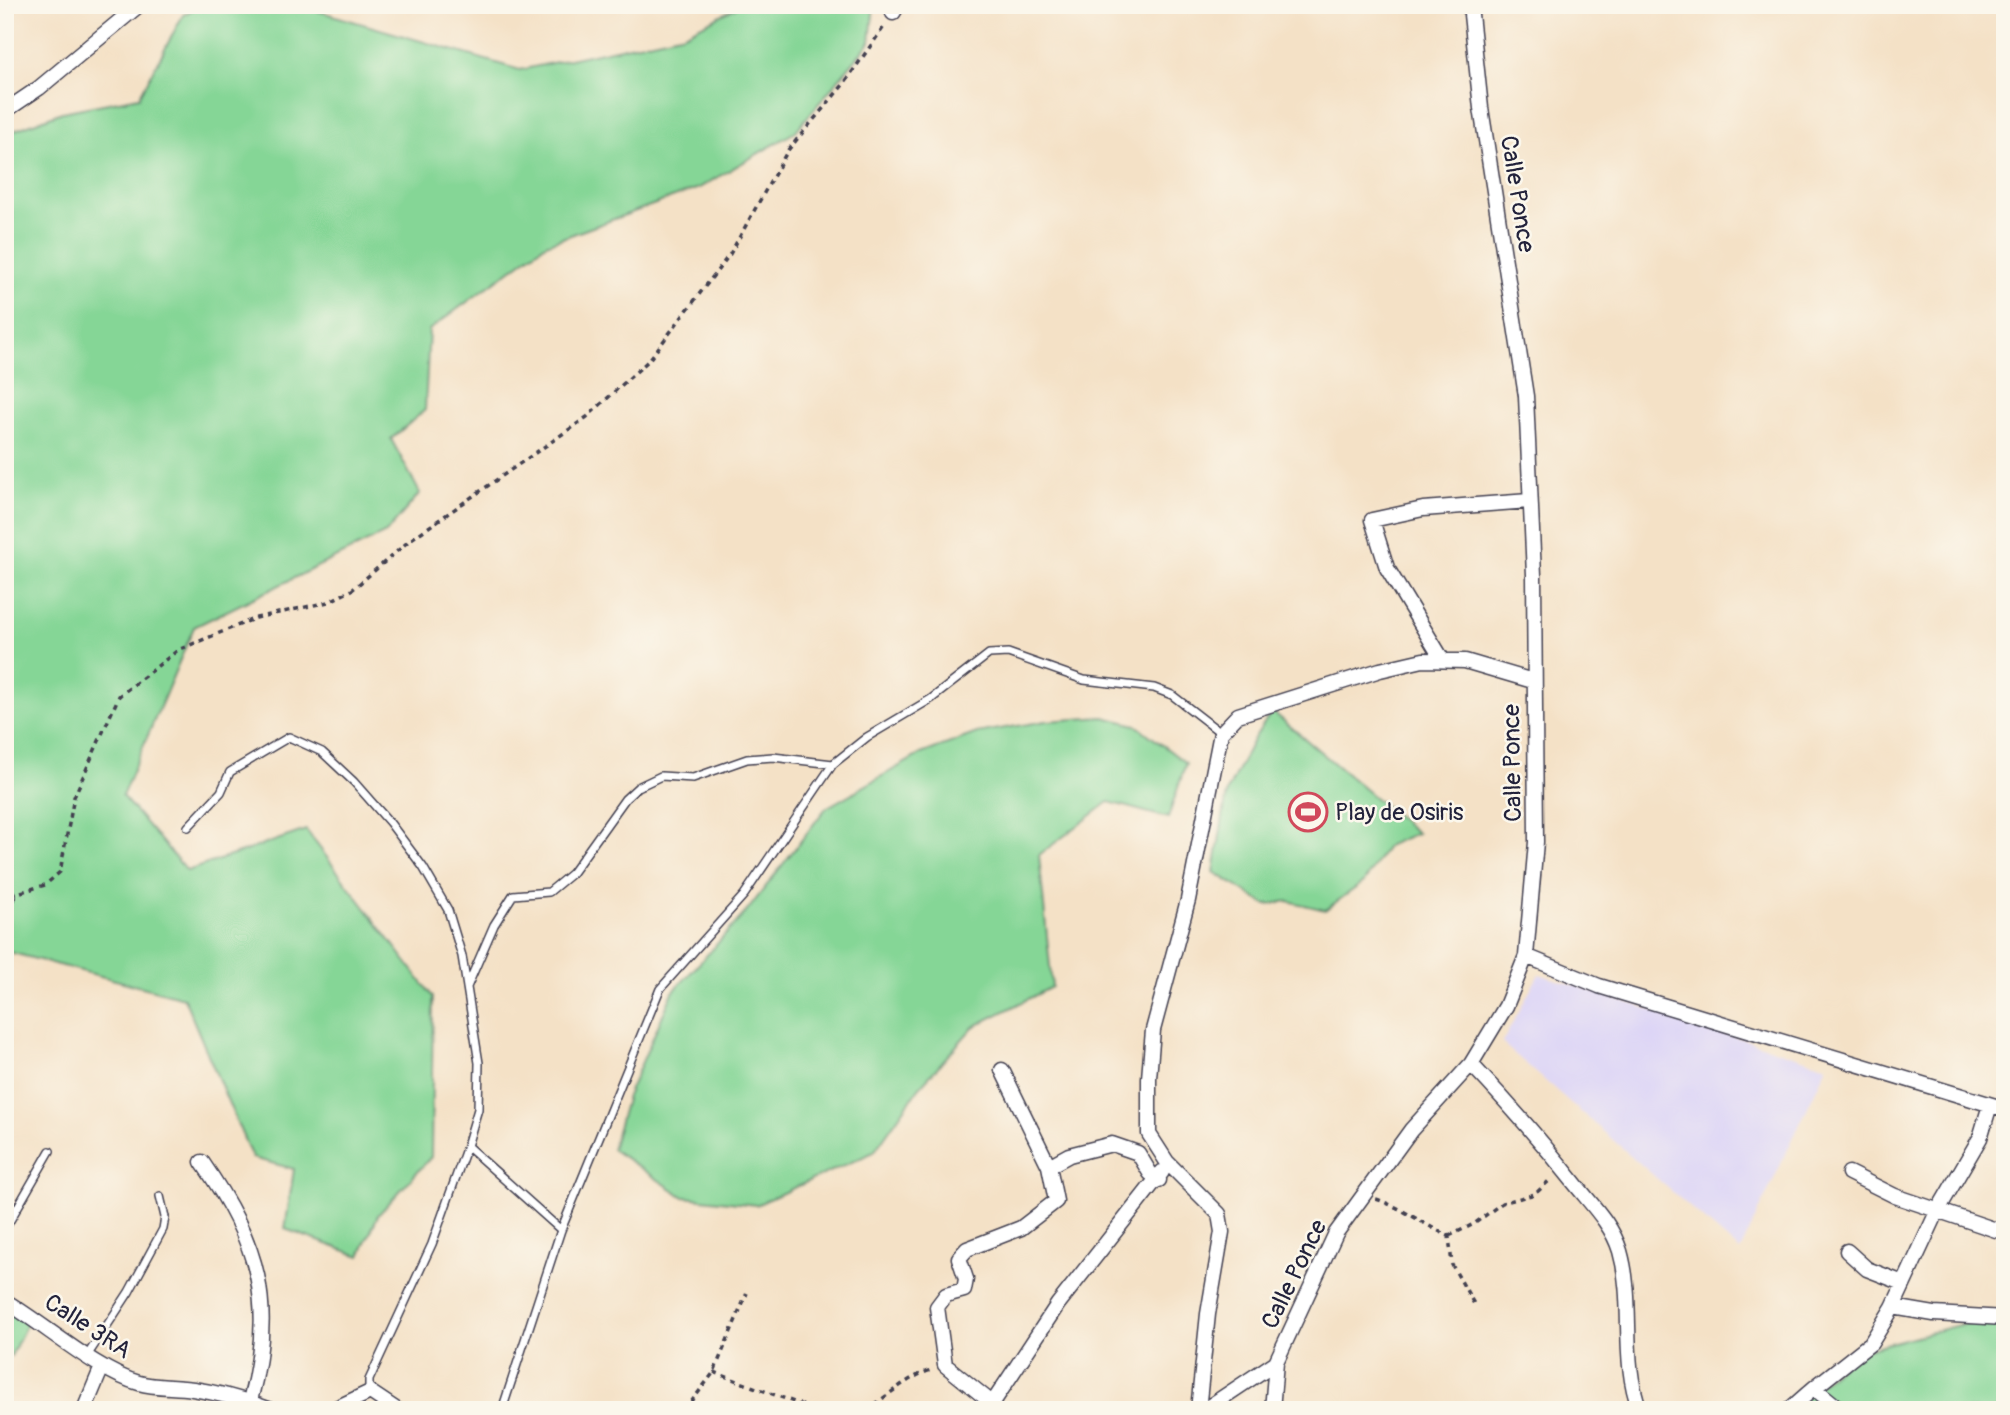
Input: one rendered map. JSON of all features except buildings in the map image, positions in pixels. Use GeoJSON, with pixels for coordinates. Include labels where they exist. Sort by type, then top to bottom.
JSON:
{"type":"FeatureCollection","features":[{"type":"Feature","properties":{"kind":"street"},"geometry":{"type":"LineString","coordinates":[[5,111],[39,89],[138,5]]}},
{"type":"Feature","properties":{"kind":"street","name":"Calle Ponce"},"geometry":{"type":"LineString","coordinates":[[1201,1410],[1276,1362],[1299,1319],[1336,1233],[1411,1130],[1471,1064],[1506,1006],[1526,956],[1536,842],[1534,575],[1526,396],[1481,108],[1470,5]]}},
{"type":"Feature","properties":{"kind":"street"},"geometry":{"type":"LineString","coordinates":[[1442,659],[1387,568],[1372,520],[1423,509],[1529,501]]}},
{"type":"Feature","properties":{"kind":"street"},"geometry":{"type":"LineString","coordinates":[[1201,1410],[1208,1314],[1222,1232],[1219,1214],[1207,1198],[1167,1162],[1149,1134],[1153,1030],[1188,900],[1221,733],[1238,715],[1380,670],[1442,659],[1465,661],[1534,681]]}},
{"type":"Feature","properties":{"kind":"street"},"geometry":{"type":"LineString","coordinates":[[1526,956],[1599,986],[1998,1107],[1938,1210],[1893,1307],[1871,1343],[1789,1410]]}},
{"type":"Feature","properties":{"kind":"street"},"geometry":{"type":"LineString","coordinates":[[1471,1064],[1563,1168],[1610,1227],[1620,1252],[1627,1294],[1632,1387],[1640,1410]]}},
{"type":"Feature","properties":{"kind":"street"},"geometry":{"type":"LineString","coordinates":[[1002,1070],[1049,1166],[1056,1201],[1021,1228],[967,1249],[959,1258],[966,1279],[964,1290],[946,1295],[937,1307],[945,1365],[990,1406],[1058,1304],[1159,1180],[1167,1162]]}},
{"type":"Feature","properties":{"kind":"street"},"geometry":{"type":"LineString","coordinates":[[1049,1166],[1069,1155],[1112,1144],[1138,1153],[1150,1173],[1159,1180]]}},
{"type":"Feature","properties":{"kind":"street"},"geometry":{"type":"LineString","coordinates":[[202,1162],[231,1204],[246,1234],[263,1302],[261,1357],[243,1403]]}},
{"type":"Feature","properties":{"kind":"street"},"geometry":{"type":"LineString","coordinates":[[1850,1173],[1895,1196],[2005,1233]]}},
{"type":"Feature","properties":{"kind":"street"},"geometry":{"type":"LineString","coordinates":[[1847,1251],[1867,1269],[1903,1283]]}},
{"type":"Feature","properties":{"kind":"street","name":"Calle 3RA"},"geometry":{"type":"LineString","coordinates":[[5,1301],[102,1367],[140,1384],[192,1389],[271,1410]]}},
{"type":"Feature","properties":{"kind":"street"},"geometry":{"type":"LineString","coordinates":[[1893,1307],[1934,1314],[2005,1318]]}},
{"type":"Feature","properties":{"kind":"street"},"geometry":{"type":"LineString","coordinates":[[1272,1410],[1276,1362]]}},
{"type":"Feature","properties":{"kind":"street"},"geometry":{"type":"LineString","coordinates":[[84,1410],[102,1367]]}},
{"type":"Feature","properties":{"kind":"street"},"geometry":{"type":"LineString","coordinates":[[1814,1388],[1841,1410]]}},
{"type":"Feature","properties":{"kind":"street"},"geometry":{"type":"LineString","coordinates":[[332,1410],[370,1392],[397,1410]]}},
{"type":"Feature","properties":{"kind":"lane"},"geometry":{"type":"LineString","coordinates":[[502,1410],[561,1230],[660,989],[744,895],[832,764],[867,737],[931,699],[989,654],[1008,653],[1084,680],[1154,688],[1172,695],[1221,733]]}},
{"type":"Feature","properties":{"kind":"lane"},"geometry":{"type":"LineString","coordinates":[[188,827],[221,792],[230,772],[289,737],[322,752],[390,823],[423,867],[448,910],[462,956],[479,1063],[478,1109],[432,1244],[369,1380],[370,1392]]}},
{"type":"Feature","properties":{"kind":"lane"},"geometry":{"type":"LineString","coordinates":[[467,988],[502,908],[513,895],[549,892],[572,873],[625,799],[638,787],[662,776],[694,778],[747,759],[773,757],[832,764]]}},
{"type":"Feature","properties":{"kind":"lane"},"geometry":{"type":"LineString","coordinates":[[467,1146],[561,1230]]}},
{"type":"Feature","properties":{"kind":"lane"},"geometry":{"type":"LineString","coordinates":[[5,1229],[50,1151]]}},
{"type":"Feature","properties":{"kind":"lane"},"geometry":{"type":"LineString","coordinates":[[87,1356],[129,1292],[163,1229],[165,1217],[160,1196]]}},
{"type":"Feature","properties":{"kind":"path"},"geometry":{"type":"LineString","coordinates":[[7,897],[45,885],[60,872],[74,797],[119,696],[178,650],[256,618],[328,602],[352,590],[411,540],[587,417],[649,360],[730,254],[788,150],[843,85],[895,9]]}},
{"type":"Feature","properties":{"kind":"path"},"geometry":{"type":"LineString","coordinates":[[1449,1236],[1474,1224],[1502,1203],[1535,1194],[1563,1168]]}},
{"type":"Feature","properties":{"kind":"path"},"geometry":{"type":"LineString","coordinates":[[1365,1195],[1404,1208],[1430,1227],[1449,1236]]}},
{"type":"Feature","properties":{"kind":"path"},"geometry":{"type":"LineString","coordinates":[[1449,1236],[1452,1265],[1474,1304]]}},
{"type":"Feature","properties":{"kind":"path"},"geometry":{"type":"LineString","coordinates":[[685,1410],[714,1373],[747,1293]]}},
{"type":"Feature","properties":{"kind":"path"},"geometry":{"type":"LineString","coordinates":[[866,1410],[889,1395],[905,1379],[945,1365]]}},
{"type":"Feature","properties":{"kind":"path"},"geometry":{"type":"LineString","coordinates":[[714,1373],[815,1410]]}},
{"type":"Feature","properties":{"kind":"shaded area"},"geometry":{"type":"Polygon","coordinates":[[[1539,974],[1827,1066],[1740,1251],[1502,1043],[1539,974]]]}},
{"type":"Feature","properties":{"kind":"green space"},"geometry":{"type":"Polygon","coordinates":[[[201,5],[298,5],[520,70],[684,34],[741,5],[874,5],[870,42],[795,132],[699,188],[546,244],[429,330],[425,410],[391,439],[420,493],[386,533],[194,627],[122,796],[187,871],[306,830],[433,997],[431,1157],[378,1215],[360,1256],[285,1229],[294,1169],[252,1158],[184,998],[5,951],[5,308],[12,213],[5,203],[5,134],[62,112],[139,97],[183,15],[201,5]]]}},
{"type":"Feature","properties":{"kind":"green space","name":"Play de Osiris"},"geometry":{"type":"Polygon","coordinates":[[[1272,711],[1417,833],[1388,845],[1364,882],[1325,910],[1288,901],[1266,905],[1214,872],[1227,792],[1253,740],[1272,711]]]}},
{"type":"Feature","properties":{"kind":"green space"},"geometry":{"type":"Polygon","coordinates":[[[1104,717],[1136,725],[1186,763],[1168,818],[1109,802],[1039,855],[1052,987],[973,1027],[919,1088],[874,1152],[756,1205],[684,1197],[612,1149],[627,1096],[673,992],[747,911],[826,808],[921,754],[977,733],[1046,721],[1104,717]]]}},
{"type":"Feature","properties":{"kind":"green space"},"geometry":{"type":"Polygon","coordinates":[[[5,1306],[30,1317],[11,1356],[5,1354],[5,1306]]]}},
{"type":"Feature","properties":{"kind":"green space"},"geometry":{"type":"Polygon","coordinates":[[[2005,1313],[2005,1410],[1789,1410],[1859,1351],[2005,1313]]]}},
{"type":"Feature","properties":{"kind":"place","name":"Play de Osiris"},"geometry":{"type":"Point","coordinates":[1308,812]}}]}
